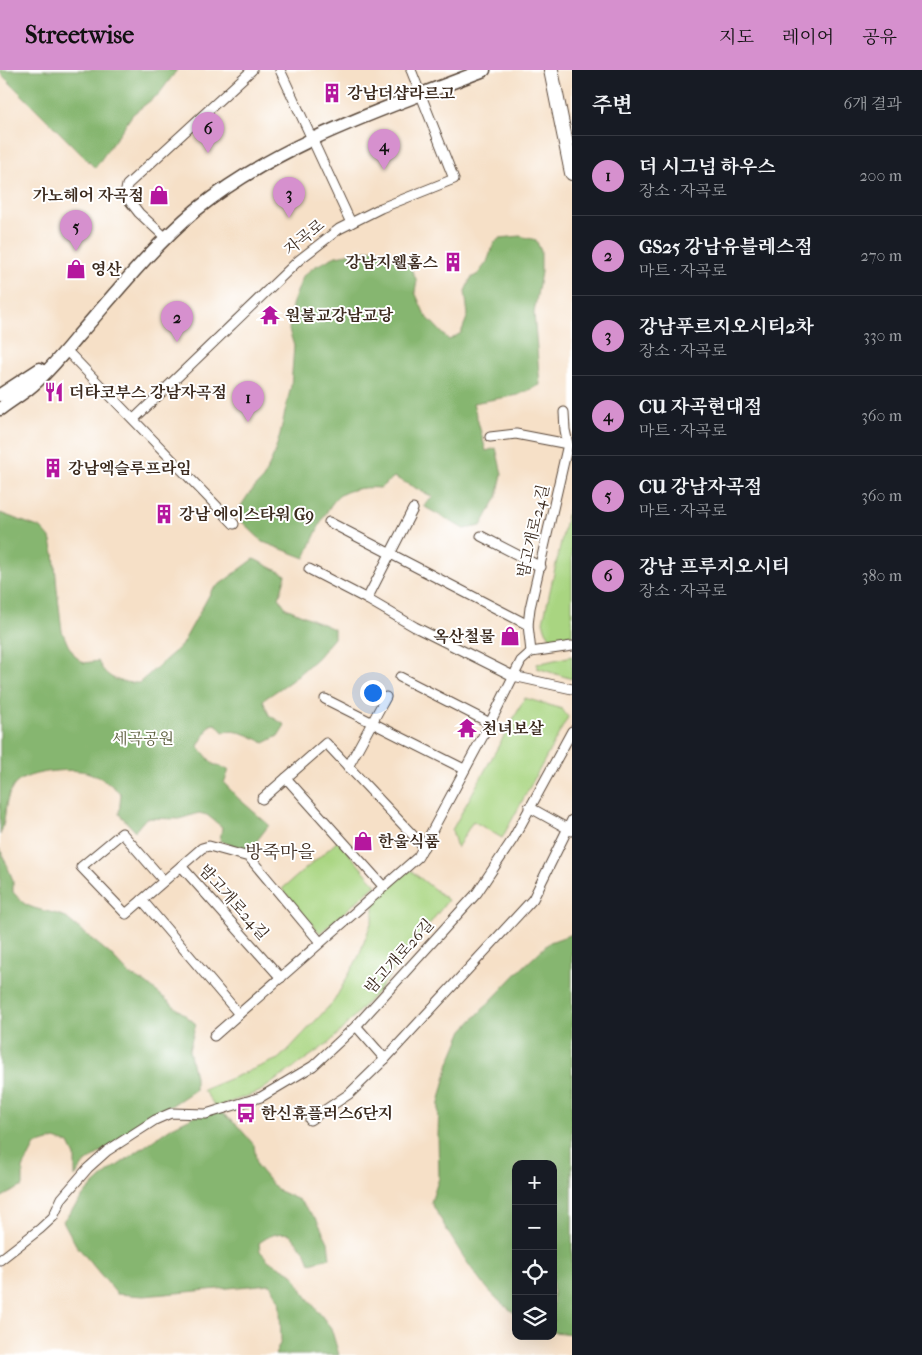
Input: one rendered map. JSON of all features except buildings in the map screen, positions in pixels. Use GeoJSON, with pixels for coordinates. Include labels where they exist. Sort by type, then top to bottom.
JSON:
{"type":"FeatureCollection","features":[{"type":"Feature","properties":{"kind":"main road"},"geometry":{"type":"LineString","coordinates":[[0,409],[29,388],[66,350],[166,238],[196,211],[235,182],[292,148],[336,128],[484,70]]}},
{"type":"Feature","properties":{"kind":"main road"},"geometry":{"type":"LineString","coordinates":[[551,70],[572,173]]}},
{"type":"Feature","properties":{"kind":"main road"},"geometry":{"type":"LineString","coordinates":[[0,395],[25,380],[66,350]]}},
{"type":"Feature","properties":{"kind":"street"},"geometry":{"type":"LineString","coordinates":[[166,238],[139,213],[125,195],[127,185],[252,70]]}},
{"type":"Feature","properties":{"kind":"street"},"geometry":{"type":"LineString","coordinates":[[280,70],[351,223]]}},
{"type":"Feature","properties":{"kind":"street"},"geometry":{"type":"LineString","coordinates":[[412,70],[422,94]]}},
{"type":"Feature","properties":{"kind":"street","name":"자곡로"},"geometry":{"type":"LineString","coordinates":[[134,420],[299,260],[339,229],[382,208],[454,179],[422,94]]}},
{"type":"Feature","properties":{"kind":"street"},"geometry":{"type":"LineString","coordinates":[[66,350],[234,524]]}},
{"type":"Feature","properties":{"kind":"street","name":"밤고개로24길"},"geometry":{"type":"LineString","coordinates":[[531,652],[528,625],[568,444],[564,412]]}},
{"type":"Feature","properties":{"kind":"street"},"geometry":{"type":"LineString","coordinates":[[490,437],[516,434],[568,444]]}},
{"type":"Feature","properties":{"kind":"street"},"geometry":{"type":"LineString","coordinates":[[367,599],[413,509]]}},
{"type":"Feature","properties":{"kind":"street"},"geometry":{"type":"LineString","coordinates":[[329,522],[528,625]]}},
{"type":"Feature","properties":{"kind":"street"},"geometry":{"type":"LineString","coordinates":[[481,536],[541,567]]}},
{"type":"Feature","properties":{"kind":"street"},"geometry":{"type":"LineString","coordinates":[[309,569],[367,599],[415,627],[513,676],[572,689]]}},
{"type":"Feature","properties":{"kind":"street"},"geometry":{"type":"LineString","coordinates":[[214,1036],[409,865],[424,847],[521,661],[531,652],[572,646]]}},
{"type":"Feature","properties":{"kind":"street"},"geometry":{"type":"LineString","coordinates":[[400,677],[490,723]]}},
{"type":"Feature","properties":{"kind":"street"},"geometry":{"type":"LineString","coordinates":[[348,767],[386,697]]}},
{"type":"Feature","properties":{"kind":"street"},"geometry":{"type":"LineString","coordinates":[[325,699],[464,770]]}},
{"type":"Feature","properties":{"kind":"street","name":"밤고개로26길"},"geometry":{"type":"LineString","coordinates":[[0,1260],[40,1230],[53,1217],[62,1198],[88,1168],[107,1151],[155,1120],[171,1113],[206,1114],[261,1098],[313,1066],[356,1026],[477,893],[513,840],[529,807],[572,731]]}},
{"type":"Feature","properties":{"kind":"street"},"geometry":{"type":"LineString","coordinates":[[262,799],[326,743],[424,847]]}},
{"type":"Feature","properties":{"kind":"street"},"geometry":{"type":"LineString","coordinates":[[286,778],[383,886]]}},
{"type":"Feature","properties":{"kind":"street"},"geometry":{"type":"LineString","coordinates":[[529,807],[570,830]]}},
{"type":"Feature","properties":{"kind":"street"},"geometry":{"type":"LineString","coordinates":[[310,1120],[349,1094],[386,1059],[533,899],[570,830],[572,820]]}},
{"type":"Feature","properties":{"kind":"street"},"geometry":{"type":"LineString","coordinates":[[164,881],[122,833],[81,868],[126,914],[142,900],[240,1014]]}},
{"type":"Feature","properties":{"kind":"street"},"geometry":{"type":"LineString","coordinates":[[181,866],[202,848],[209,846],[249,857],[320,942]]}},
{"type":"Feature","properties":{"kind":"street","name":"밤고개로24길"},"geometry":{"type":"LineString","coordinates":[[142,900],[181,866],[281,978]]}},
{"type":"Feature","properties":{"kind":"street"},"geometry":{"type":"LineString","coordinates":[[356,1026],[386,1059]]}},
{"type":"Feature","properties":{"kind":"green space"},"geometry":{"type":"Polygon","coordinates":[[[0,70],[177,70],[159,94],[133,114],[95,168],[0,73],[0,70]]]}},
{"type":"Feature","properties":{"kind":"green space"},"geometry":{"type":"Polygon","coordinates":[[[520,236],[536,240],[541,251],[541,272],[534,313],[540,385],[518,395],[473,403],[486,451],[496,448],[502,474],[497,497],[481,526],[464,529],[423,506],[433,497],[394,477],[380,488],[356,489],[336,498],[320,523],[305,558],[263,542],[235,515],[248,495],[263,479],[274,455],[280,434],[291,386],[294,346],[289,330],[292,305],[303,276],[314,267],[336,256],[374,249],[390,253],[407,261],[417,281],[415,292],[425,315],[449,340],[461,333],[468,315],[465,291],[471,278],[478,274],[487,262],[494,243],[500,238],[520,236]]]}},
{"type":"Feature","properties":{"kind":"green space"},"geometry":{"type":"Polygon","coordinates":[[[572,493],[572,635],[552,640],[543,622],[572,493]]]}},
{"type":"Feature","properties":{"kind":"green space","name":"세곡공원"},"geometry":{"type":"Polygon","coordinates":[[[0,513],[41,528],[50,538],[54,553],[62,631],[68,645],[76,657],[84,663],[98,661],[105,672],[114,679],[139,683],[181,646],[212,590],[254,559],[286,575],[279,598],[286,608],[334,629],[334,638],[317,658],[291,681],[263,700],[269,715],[285,725],[278,736],[264,743],[240,732],[223,732],[216,724],[210,725],[198,746],[213,764],[229,770],[224,783],[269,825],[249,851],[220,841],[222,827],[207,815],[199,813],[179,819],[146,818],[135,831],[119,814],[121,794],[101,778],[86,772],[69,770],[36,774],[18,782],[10,793],[0,835],[0,513]]]}},
{"type":"Feature","properties":{"kind":"green space"},"geometry":{"type":"Polygon","coordinates":[[[572,656],[572,679],[537,668],[537,664],[572,656]]]}},
{"type":"Feature","properties":{"kind":"green space"},"geometry":{"type":"Polygon","coordinates":[[[525,698],[562,709],[568,717],[502,838],[473,821],[457,848],[452,830],[525,698]]]}},
{"type":"Feature","properties":{"kind":"green space"},"geometry":{"type":"Polygon","coordinates":[[[338,841],[376,885],[320,933],[282,889],[338,841]]]}},
{"type":"Feature","properties":{"kind":"green space"},"geometry":{"type":"Polygon","coordinates":[[[0,849],[13,880],[13,892],[25,904],[65,917],[110,954],[129,974],[146,983],[196,1024],[189,1050],[195,1077],[195,1090],[95,1156],[83,1165],[75,1177],[75,1156],[69,1144],[55,1139],[35,1145],[23,1168],[23,1186],[0,1198],[0,849]]]}},
{"type":"Feature","properties":{"kind":"green space"},"geometry":{"type":"Polygon","coordinates":[[[410,870],[448,900],[378,991],[330,1042],[259,1092],[216,1107],[203,1090],[278,1059],[334,1001],[358,958],[373,918],[375,900],[410,870]]]}},
{"type":"Feature","properties":{"kind":"green space"},"geometry":{"type":"Polygon","coordinates":[[[572,934],[572,1334],[557,1332],[557,1160],[512,1160],[512,1311],[490,1292],[479,1278],[458,1248],[431,1202],[439,1178],[439,1103],[449,1063],[463,1030],[517,973],[550,942],[572,934]]]}},
{"type":"Feature","properties":{"kind":"green space"},"geometry":{"type":"Polygon","coordinates":[[[201,1113],[222,1113],[238,1126],[254,1145],[257,1166],[277,1190],[299,1200],[317,1220],[328,1242],[330,1258],[310,1263],[306,1253],[290,1234],[285,1233],[270,1236],[263,1240],[259,1243],[260,1251],[269,1261],[293,1274],[303,1292],[331,1328],[339,1355],[275,1355],[281,1341],[280,1309],[279,1299],[270,1284],[144,1296],[117,1294],[76,1245],[63,1221],[88,1190],[107,1173],[172,1127],[201,1113]]]}},
{"type":"Feature","properties":{"kind":"place","name":"강남더샵라르고"},"geometry":{"type":"Point","coordinates":[332,93]}},
{"type":"Feature","properties":{"kind":"place","name":"강남 프루지오시티"},"geometry":{"type":"Point","coordinates":[208,153]}},
{"type":"Feature","properties":{"kind":"place","name":"CU 자곡현대점"},"geometry":{"type":"Point","coordinates":[384,170]}},
{"type":"Feature","properties":{"kind":"place","name":"가노헤어 자곡점"},"geometry":{"type":"Point","coordinates":[159,195]}},
{"type":"Feature","properties":{"kind":"place","name":"강남푸르지오시티2차"},"geometry":{"type":"Point","coordinates":[289,218]}},
{"type":"Feature","properties":{"kind":"place","name":"CU 강남자곡점"},"geometry":{"type":"Point","coordinates":[76,251]}},
{"type":"Feature","properties":{"kind":"place","name":"강남지웰홈스"},"geometry":{"type":"Point","coordinates":[453,262]}},
{"type":"Feature","properties":{"kind":"place","name":"영산"},"geometry":{"type":"Point","coordinates":[76,269]}},
{"type":"Feature","properties":{"kind":"place","name":"원불교강남교당"},"geometry":{"type":"Point","coordinates":[270,315]}},
{"type":"Feature","properties":{"kind":"place","name":"GS25 강남유블레스점"},"geometry":{"type":"Point","coordinates":[177,342]}},
{"type":"Feature","properties":{"kind":"place","name":"더타코부스 강남자곡점"},"geometry":{"type":"Point","coordinates":[54,392]}},
{"type":"Feature","properties":{"kind":"place","name":"더 시그넘 하우스"},"geometry":{"type":"Point","coordinates":[248,422]}},
{"type":"Feature","properties":{"kind":"place","name":"강남엑슬루프라임"},"geometry":{"type":"Point","coordinates":[53,468]}},
{"type":"Feature","properties":{"kind":"place","name":"강남 에이스타워 G9"},"geometry":{"type":"Point","coordinates":[164,514]}},
{"type":"Feature","properties":{"kind":"place","name":"옥산철물"},"geometry":{"type":"Point","coordinates":[510,636]}},
{"type":"Feature","properties":{"kind":"place","name":"천녀보살"},"geometry":{"type":"Point","coordinates":[467,728]}},
{"type":"Feature","properties":{"kind":"place","name":"한울식품"},"geometry":{"type":"Point","coordinates":[363,841]}},
{"type":"Feature","properties":{"kind":"place","name":"한신휴플러스6단지"},"geometry":{"type":"Point","coordinates":[246,1113]}},
{"type":"Feature","properties":{"kind":"district","name":"방죽마을"},"geometry":{"type":"Point","coordinates":[280,852]}}]}
